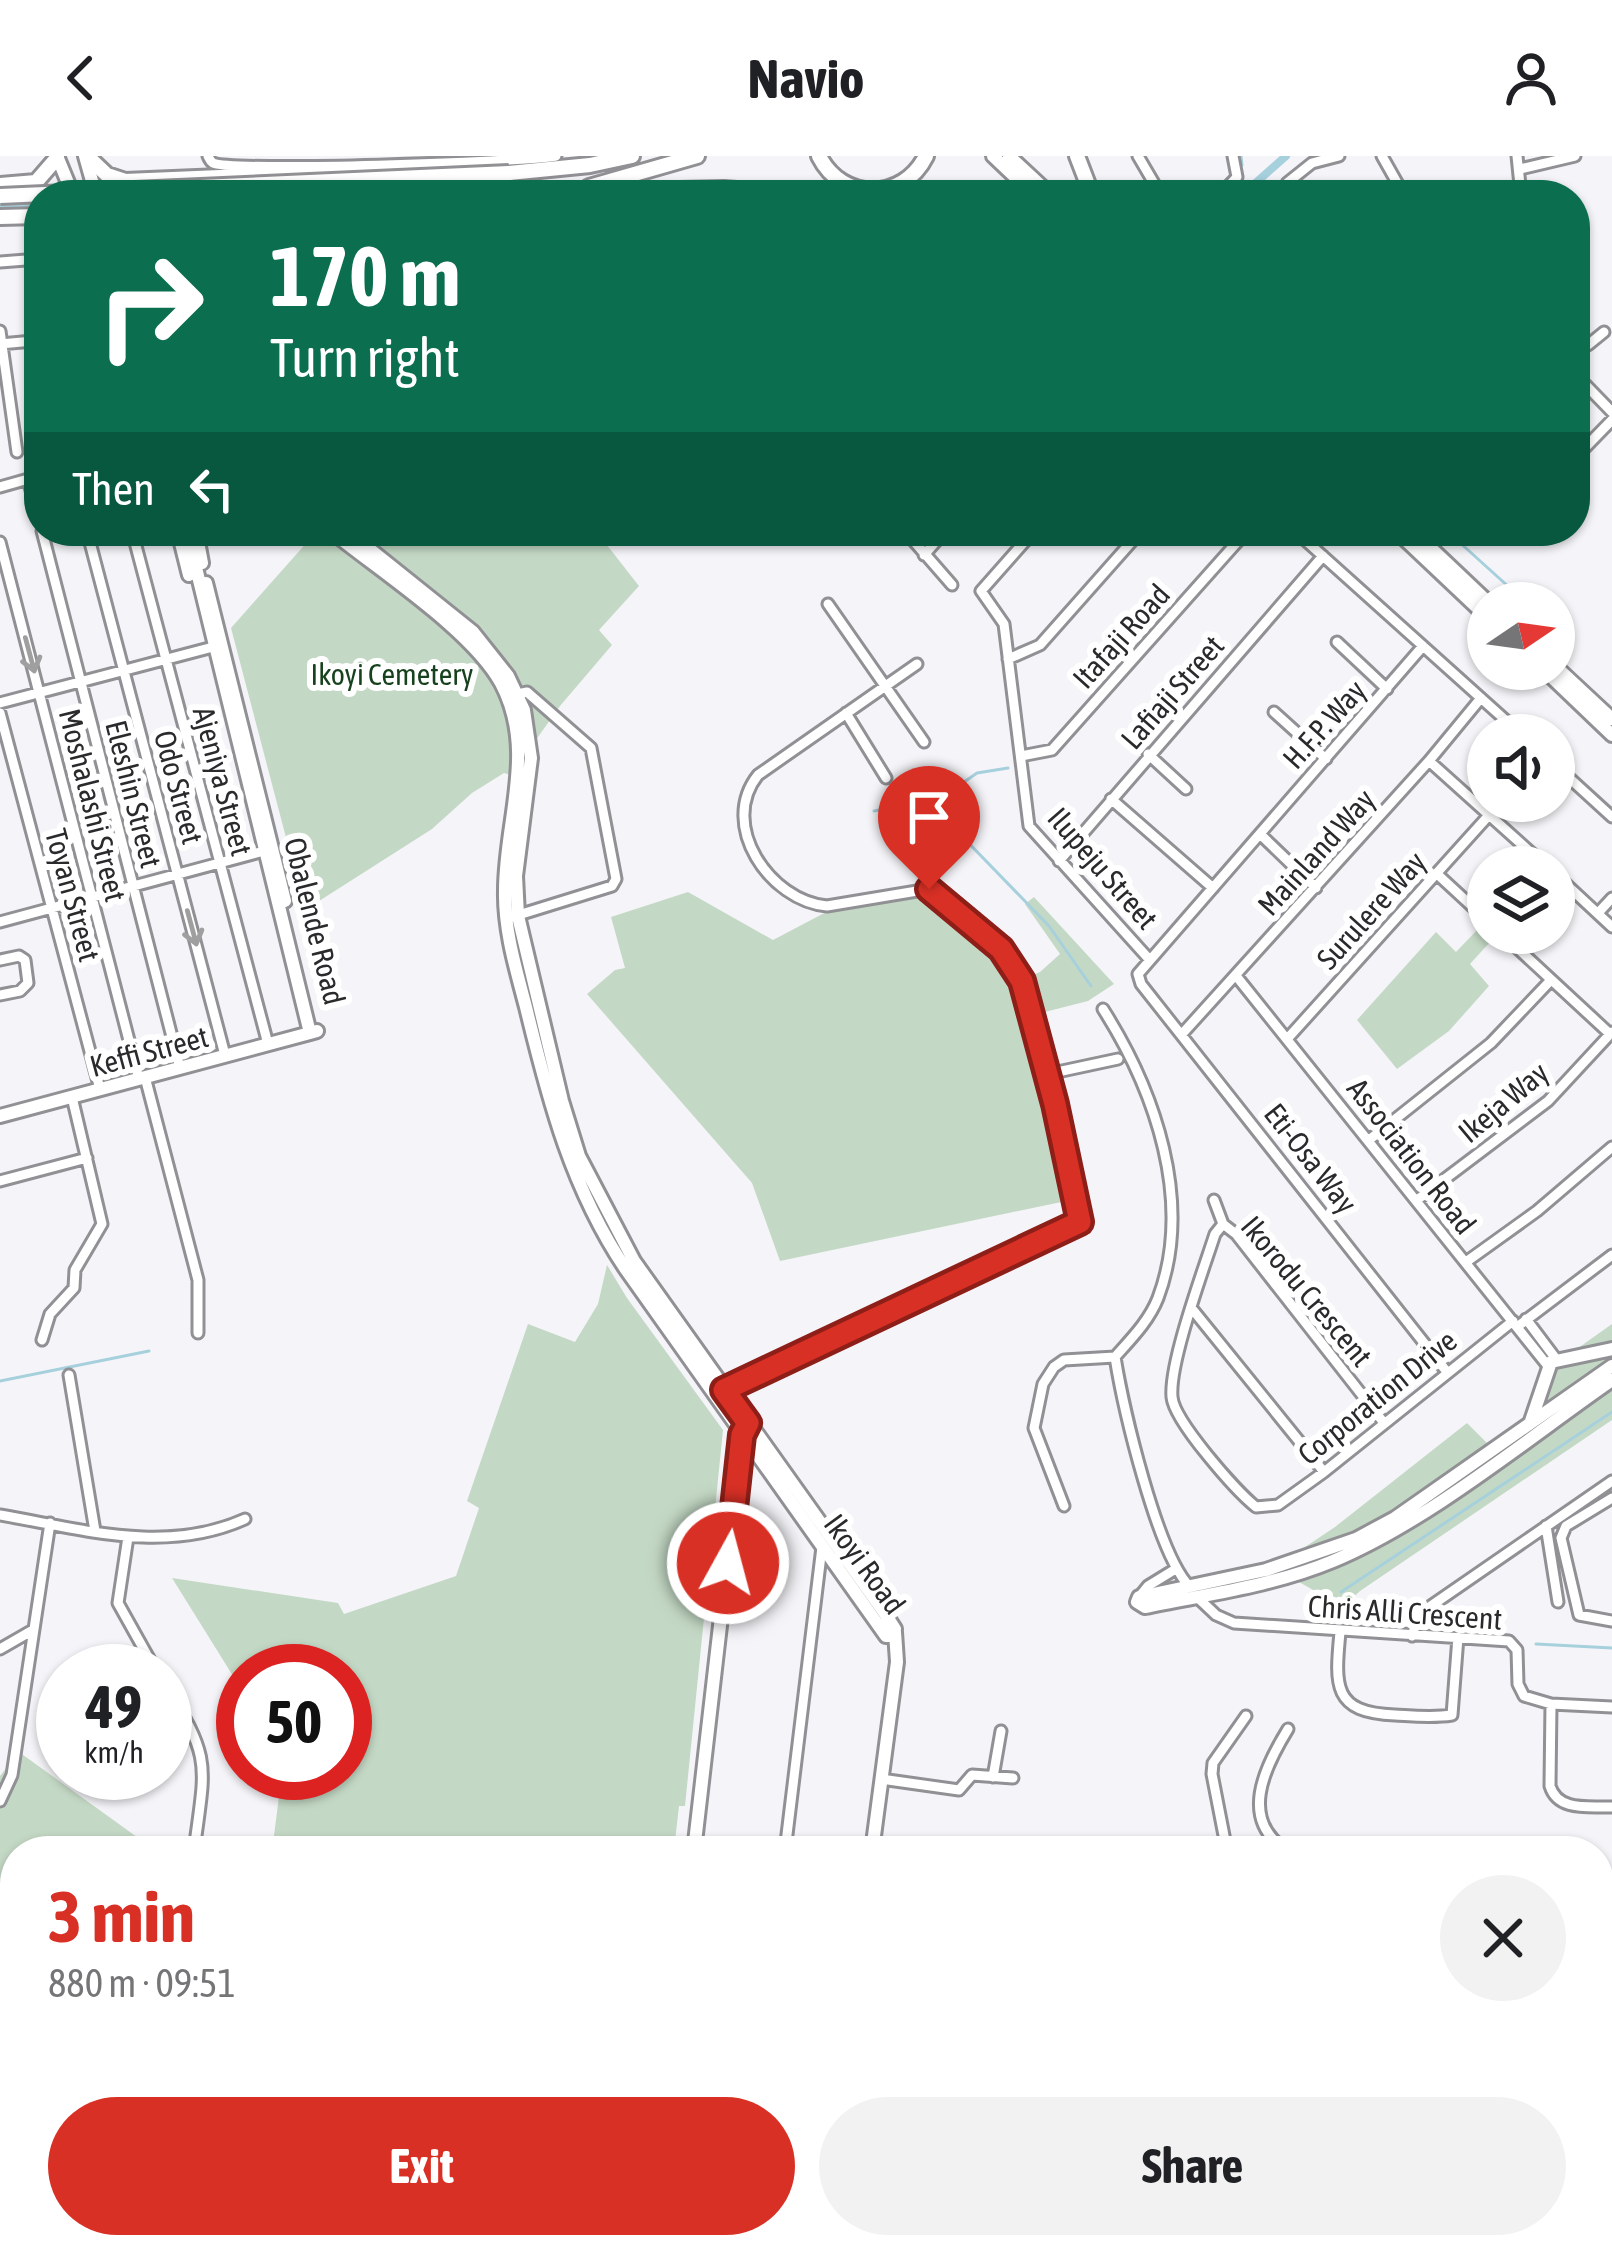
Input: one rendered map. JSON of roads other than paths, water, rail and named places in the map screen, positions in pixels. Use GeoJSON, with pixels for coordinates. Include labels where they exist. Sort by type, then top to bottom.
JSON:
{"type":"FeatureCollection","features":[{"type":"Feature","properties":{"kind":"highway"},"geometry":{"type":"LineString","coordinates":[[86,156],[114,178],[367,171],[420,178]]}},
{"type":"Feature","properties":{"kind":"highway"},"geometry":{"type":"LineString","coordinates":[[344,180],[508,172],[593,156]]}},
{"type":"Feature","properties":{"kind":"highway"},"geometry":{"type":"LineString","coordinates":[[552,162],[632,156]]}},
{"type":"Feature","properties":{"kind":"highway"},"geometry":{"type":"LineString","coordinates":[[617,180],[697,156]]}},
{"type":"Feature","properties":{"kind":"highway"},"geometry":{"type":"LineString","coordinates":[[819,156],[839,180]]}},
{"type":"Feature","properties":{"kind":"highway"},"geometry":{"type":"LineString","coordinates":[[38,180],[57,157]]}},
{"type":"Feature","properties":{"kind":"main road"},"geometry":{"type":"LineString","coordinates":[[993,156],[1018,180]]}},
{"type":"Feature","properties":{"kind":"main road"},"geometry":{"type":"LineString","coordinates":[[1009,156],[1035,180]]}},
{"type":"Feature","properties":{"kind":"main road","name":"Obalende Road"},"geometry":{"type":"LineString","coordinates":[[188,546],[190,582],[203,609]]}},
{"type":"Feature","properties":{"kind":"main road","name":"Obalende Road"},"geometry":{"type":"LineString","coordinates":[[190,546],[310,1033],[317,1031],[311,1003],[191,546]]}},
{"type":"Feature","properties":{"kind":"main road","name":"Ikoyi Road"},"geometry":{"type":"LineString","coordinates":[[349,546],[470,644],[512,696]]}},
{"type":"Feature","properties":{"kind":"main road","name":"Ikoyi Road"},"geometry":{"type":"LineString","coordinates":[[366,546],[473,632],[500,662],[528,726],[531,758],[512,917],[562,1101],[592,1188],[719,1393],[890,1633]]}},
{"type":"Feature","properties":{"kind":"main road"},"geometry":{"type":"LineString","coordinates":[[1412,546],[1467,598]]}},
{"type":"Feature","properties":{"kind":"main road"},"geometry":{"type":"LineString","coordinates":[[1429,546],[1467,582]]}},
{"type":"Feature","properties":{"kind":"main road"},"geometry":{"type":"LineString","coordinates":[[1575,685],[1612,719]]}},
{"type":"Feature","properties":{"kind":"main road"},"geometry":{"type":"LineString","coordinates":[[1565,690],[1612,735]]}},
{"type":"Feature","properties":{"kind":"main road","name":"Keffi Street"},"geometry":{"type":"LineString","coordinates":[[0,1116],[310,1033]]}},
{"type":"Feature","properties":{"kind":"main road"},"geometry":{"type":"LineString","coordinates":[[1530,1423],[1552,1362],[1612,1349]]}},
{"type":"Feature","properties":{"kind":"main road"},"geometry":{"type":"LineString","coordinates":[[1194,1592],[1300,1561],[1395,1518],[1612,1366]]}},
{"type":"Feature","properties":{"kind":"main road"},"geometry":{"type":"LineString","coordinates":[[1139,1597],[1228,1592],[1303,1572],[1390,1534],[1612,1380]]}},
{"type":"Feature","properties":{"kind":"main road"},"geometry":{"type":"LineString","coordinates":[[696,1836],[745,1429]]}},
{"type":"Feature","properties":{"kind":"main road","name":"Ikoyi Road"},"geometry":{"type":"LineString","coordinates":[[745,1429],[758,1456],[890,1633]]}},
{"type":"Feature","properties":{"kind":"main road"},"geometry":{"type":"LineString","coordinates":[[739,1462],[748,1455],[758,1456]]}},
{"type":"Feature","properties":{"kind":"main road"},"geometry":{"type":"LineString","coordinates":[[874,1836],[898,1652],[890,1633]]}},
{"type":"Feature","properties":{"kind":"street"},"geometry":{"type":"LineString","coordinates":[[208,156],[216,164],[552,162]]}},
{"type":"Feature","properties":{"kind":"street"},"geometry":{"type":"LineString","coordinates":[[1291,180],[1312,163],[1339,156]]}},
{"type":"Feature","properties":{"kind":"street"},"geometry":{"type":"LineString","coordinates":[[1517,156],[1520,180]]}},
{"type":"Feature","properties":{"kind":"street"},"geometry":{"type":"LineString","coordinates":[[1520,170],[1575,156]]}},
{"type":"Feature","properties":{"kind":"street"},"geometry":{"type":"LineString","coordinates":[[0,331],[16,447],[0,445]]}},
{"type":"Feature","properties":{"kind":"street"},"geometry":{"type":"LineString","coordinates":[[1590,343],[1604,332]]}},
{"type":"Feature","properties":{"kind":"street"},"geometry":{"type":"LineString","coordinates":[[1590,391],[1612,416],[1590,441]]}},
{"type":"Feature","properties":{"kind":"street","name":"Moshalashi Street"},"geometry":{"type":"LineString","coordinates":[[0,542],[91,898],[198,1280],[198,1333]]}},
{"type":"Feature","properties":{"kind":"street","name":"Eleshin Street"},"geometry":{"type":"LineString","coordinates":[[46,546],[180,1068]]}},
{"type":"Feature","properties":{"kind":"street","name":"Odo Street"},"geometry":{"type":"LineString","coordinates":[[91,546],[225,1055]]}},
{"type":"Feature","properties":{"kind":"street","name":"Ajeniya Street"},"geometry":{"type":"LineString","coordinates":[[136,546],[268,1044]]}},
{"type":"Feature","properties":{"kind":"street"},"geometry":{"type":"LineString","coordinates":[[917,546],[952,585]]}},
{"type":"Feature","properties":{"kind":"street"},"geometry":{"type":"LineString","coordinates":[[924,554],[931,546]]}},
{"type":"Feature","properties":{"kind":"street","name":"Ilupeju Street"},"geometry":{"type":"LineString","coordinates":[[1020,546],[982,588],[985,601],[1001,615],[1029,826],[1148,958]]}},
{"type":"Feature","properties":{"kind":"street"},"geometry":{"type":"LineString","coordinates":[[1008,659],[1040,645],[1128,546]]}},
{"type":"Feature","properties":{"kind":"street","name":"Itafaji Road"},"geometry":{"type":"LineString","coordinates":[[1021,756],[1052,750],[1234,546]]}},
{"type":"Feature","properties":{"kind":"street"},"geometry":{"type":"LineString","coordinates":[[1312,546],[1499,714]]}},
{"type":"Feature","properties":{"kind":"street","name":"Lafiaji Street"},"geometry":{"type":"LineString","coordinates":[[1060,861],[1323,556]]}},
{"type":"Feature","properties":{"kind":"street"},"geometry":{"type":"LineString","coordinates":[[828,604],[925,742]]}},
{"type":"Feature","properties":{"kind":"street"},"geometry":{"type":"LineString","coordinates":[[1337,642],[1388,688]]}},
{"type":"Feature","properties":{"kind":"street","name":"H.F.P. Way"},"geometry":{"type":"LineString","coordinates":[[1138,974],[1423,646]]}},
{"type":"Feature","properties":{"kind":"street"},"geometry":{"type":"LineString","coordinates":[[0,703],[213,647]]}},
{"type":"Feature","properties":{"kind":"street"},"geometry":{"type":"LineString","coordinates":[[719,1393],[1078,1225],[1080,1217],[1030,1003],[1001,949],[938,893],[920,889],[827,906],[810,904],[782,888],[758,860],[745,830],[745,799],[753,781],[917,664]]}},
{"type":"Feature","properties":{"kind":"street"},"geometry":{"type":"LineString","coordinates":[[512,696],[527,692],[589,744],[616,879],[612,886],[512,917]]}},
{"type":"Feature","properties":{"kind":"street","name":"Mainland Way"},"geometry":{"type":"LineString","coordinates":[[1182,1034],[1481,698]]}},
{"type":"Feature","properties":{"kind":"street"},"geometry":{"type":"LineString","coordinates":[[1274,712],[1326,759]]}},
{"type":"Feature","properties":{"kind":"street","name":"Toyan Street"},"geometry":{"type":"LineString","coordinates":[[0,713],[100,1089]]}},
{"type":"Feature","properties":{"kind":"street"},"geometry":{"type":"LineString","coordinates":[[846,713],[886,778]]}},
{"type":"Feature","properties":{"kind":"street"},"geometry":{"type":"LineString","coordinates":[[1148,754],[1186,789]]}},
{"type":"Feature","properties":{"kind":"street"},"geometry":{"type":"LineString","coordinates":[[1429,761],[1467,794]]}},
{"type":"Feature","properties":{"kind":"street"},"geometry":{"type":"LineString","coordinates":[[1575,783],[1612,817]]}},
{"type":"Feature","properties":{"kind":"street"},"geometry":{"type":"LineString","coordinates":[[1111,799],[1213,888]]}},
{"type":"Feature","properties":{"kind":"street","name":"Surulere Way"},"geometry":{"type":"LineString","coordinates":[[1288,1038],[1483,822]]}},
{"type":"Feature","properties":{"kind":"street"},"geometry":{"type":"LineString","coordinates":[[1499,822],[1524,846]]}},
{"type":"Feature","properties":{"kind":"street"},"geometry":{"type":"LineString","coordinates":[[1259,834],[1316,888]]}},
{"type":"Feature","properties":{"kind":"street"},"geometry":{"type":"LineString","coordinates":[[0,922],[264,851]]}},
{"type":"Feature","properties":{"kind":"street"},"geometry":{"type":"LineString","coordinates":[[1436,873],[1467,902]]}},
{"type":"Feature","properties":{"kind":"street"},"geometry":{"type":"LineString","coordinates":[[1575,893],[1612,926]]}},
{"type":"Feature","properties":{"kind":"street"},"geometry":{"type":"LineString","coordinates":[[1598,914],[1612,898]]}},
{"type":"Feature","properties":{"kind":"street"},"geometry":{"type":"LineString","coordinates":[[1523,954],[1611,1033]]}},
{"type":"Feature","properties":{"kind":"street"},"geometry":{"type":"LineString","coordinates":[[0,960],[20,956],[26,960],[28,983],[20,991],[0,995]]}},
{"type":"Feature","properties":{"kind":"street","name":"Eti-Osa Way"},"geometry":{"type":"LineString","coordinates":[[1138,974],[1141,984],[1447,1372]]}},
{"type":"Feature","properties":{"kind":"street","name":"Association Road"},"geometry":{"type":"LineString","coordinates":[[1237,977],[1552,1362]]}},
{"type":"Feature","properties":{"kind":"street"},"geometry":{"type":"LineString","coordinates":[[1369,1140],[1479,1054],[1551,980]]}},
{"type":"Feature","properties":{"kind":"street"},"geometry":{"type":"LineString","coordinates":[[1064,1506],[1034,1428],[1043,1384],[1064,1360],[1115,1357],[1144,1324],[1160,1295],[1173,1230],[1173,1195],[1151,1112],[1125,1048],[1102,1009]]}},
{"type":"Feature","properties":{"kind":"street","name":"Ikeja Way"},"geometry":{"type":"LineString","coordinates":[[1417,1200],[1548,1101],[1611,1033]]}},
{"type":"Feature","properties":{"kind":"street"},"geometry":{"type":"LineString","coordinates":[[1048,1074],[1118,1059]]}},
{"type":"Feature","properties":{"kind":"street"},"geometry":{"type":"LineString","coordinates":[[42,1340],[50,1313],[74,1288],[75,1270],[101,1231],[101,1212],[72,1097]]}},
{"type":"Feature","properties":{"kind":"street"},"geometry":{"type":"LineString","coordinates":[[1466,1262],[1612,1147]]}},
{"type":"Feature","properties":{"kind":"street"},"geometry":{"type":"LineString","coordinates":[[0,1181],[87,1158]]}},
{"type":"Feature","properties":{"kind":"street"},"geometry":{"type":"LineString","coordinates":[[1214,1200],[1223,1223]]}},
{"type":"Feature","properties":{"kind":"street","name":"Ikorodu Crescent"},"geometry":{"type":"LineString","coordinates":[[1270,1508],[1256,1507],[1245,1497],[1174,1406],[1172,1396],[1180,1347],[1215,1234],[1223,1223],[1384,1424]]}},
{"type":"Feature","properties":{"kind":"street","name":"Corporation Drive"},"geometry":{"type":"LineString","coordinates":[[1270,1508],[1324,1472],[1447,1372],[1612,1255]]}},
{"type":"Feature","properties":{"kind":"street"},"geometry":{"type":"LineString","coordinates":[[1193,1310],[1324,1472]]}},
{"type":"Feature","properties":{"kind":"street"},"geometry":{"type":"LineString","coordinates":[[1115,1357],[1126,1421],[1174,1570],[1139,1597]]}},
{"type":"Feature","properties":{"kind":"street"},"geometry":{"type":"LineString","coordinates":[[69,1376],[94,1531]]}},
{"type":"Feature","properties":{"kind":"street"},"geometry":{"type":"LineString","coordinates":[[1412,1636],[1425,1610],[1612,1481]]}},
{"type":"Feature","properties":{"kind":"street"},"geometry":{"type":"LineString","coordinates":[[1612,1498],[1566,1526],[1561,1538],[1579,1615],[1612,1621]]}},
{"type":"Feature","properties":{"kind":"street"},"geometry":{"type":"LineString","coordinates":[[0,1515],[128,1537],[196,1537],[245,1519]]}},
{"type":"Feature","properties":{"kind":"street"},"geometry":{"type":"LineString","coordinates":[[0,1802],[12,1775],[50,1523]]}},
{"type":"Feature","properties":{"kind":"street"},"geometry":{"type":"LineString","coordinates":[[1546,1526],[1558,1602]]}},
{"type":"Feature","properties":{"kind":"street"},"geometry":{"type":"LineString","coordinates":[[128,1537],[118,1603],[141,1644]]}},
{"type":"Feature","properties":{"kind":"street"},"geometry":{"type":"LineString","coordinates":[[787,1836],[823,1546]]}},
{"type":"Feature","properties":{"kind":"street","name":"Chris Alli Crescent"},"geometry":{"type":"LineString","coordinates":[[1174,1570],[1234,1623],[1515,1645],[1520,1692],[1530,1700],[1551,1704]]}},
{"type":"Feature","properties":{"kind":"street"},"geometry":{"type":"LineString","coordinates":[[1222,1617],[1220,1604],[1228,1592]]}},
{"type":"Feature","properties":{"kind":"street"},"geometry":{"type":"LineString","coordinates":[[0,1649],[33,1630]]}},
{"type":"Feature","properties":{"kind":"street"},"geometry":{"type":"LineString","coordinates":[[1340,1632],[1336,1673],[1345,1699],[1359,1712],[1379,1714],[1452,1715],[1458,1637]]}},
{"type":"Feature","properties":{"kind":"street"},"geometry":{"type":"LineString","coordinates":[[1612,1707],[1551,1704],[1550,1786],[1554,1798],[1564,1805],[1612,1807]]}},
{"type":"Feature","properties":{"kind":"street"},"geometry":{"type":"LineString","coordinates":[[1224,1836],[1212,1774],[1214,1762],[1246,1716]]}},
{"type":"Feature","properties":{"kind":"street"},"geometry":{"type":"LineString","coordinates":[[192,1727],[202,1752],[203,1776],[196,1836]]}},
{"type":"Feature","properties":{"kind":"street"},"geometry":{"type":"LineString","coordinates":[[1267,1836],[1260,1822],[1267,1764],[1288,1729]]}},
{"type":"Feature","properties":{"kind":"street"},"geometry":{"type":"LineString","coordinates":[[993,1777],[1001,1731]]}},
{"type":"Feature","properties":{"kind":"street"},"geometry":{"type":"LineString","coordinates":[[881,1779],[959,1790],[972,1775],[1012,1778]]}},
{"type":"Feature","properties":{"kind":"waterway"},"geometry":{"type":"LineString","coordinates":[[1241,156],[1242,165]]}},
{"type":"Feature","properties":{"kind":"waterway"},"geometry":{"type":"LineString","coordinates":[[1259,180],[1286,156]]}},
{"type":"Feature","properties":{"kind":"waterway"},"geometry":{"type":"LineString","coordinates":[[0,207],[24,206]]}},
{"type":"Feature","properties":{"kind":"waterway"},"geometry":{"type":"LineString","coordinates":[[1464,546],[1503,582]]}},
{"type":"Feature","properties":{"kind":"waterway"},"geometry":{"type":"LineString","coordinates":[[874,811],[941,798],[977,773],[1008,768]]}},
{"type":"Feature","properties":{"kind":"waterway"},"geometry":{"type":"LineString","coordinates":[[944,796],[954,828],[1049,926],[1091,986]]}},
{"type":"Feature","properties":{"kind":"waterway"},"geometry":{"type":"LineString","coordinates":[[0,1381],[149,1351]]}},
{"type":"Feature","properties":{"kind":"waterway"},"geometry":{"type":"LineString","coordinates":[[1341,1592],[1612,1412]]}},
{"type":"Feature","properties":{"kind":"waterway"},"geometry":{"type":"LineString","coordinates":[[1536,1644],[1612,1648]]}},
{"type":"Feature","properties":{"kind":"park label","name":"Ikoyi Cemetery"},"geometry":{"type":"Point","coordinates":[392,674]}}]}
